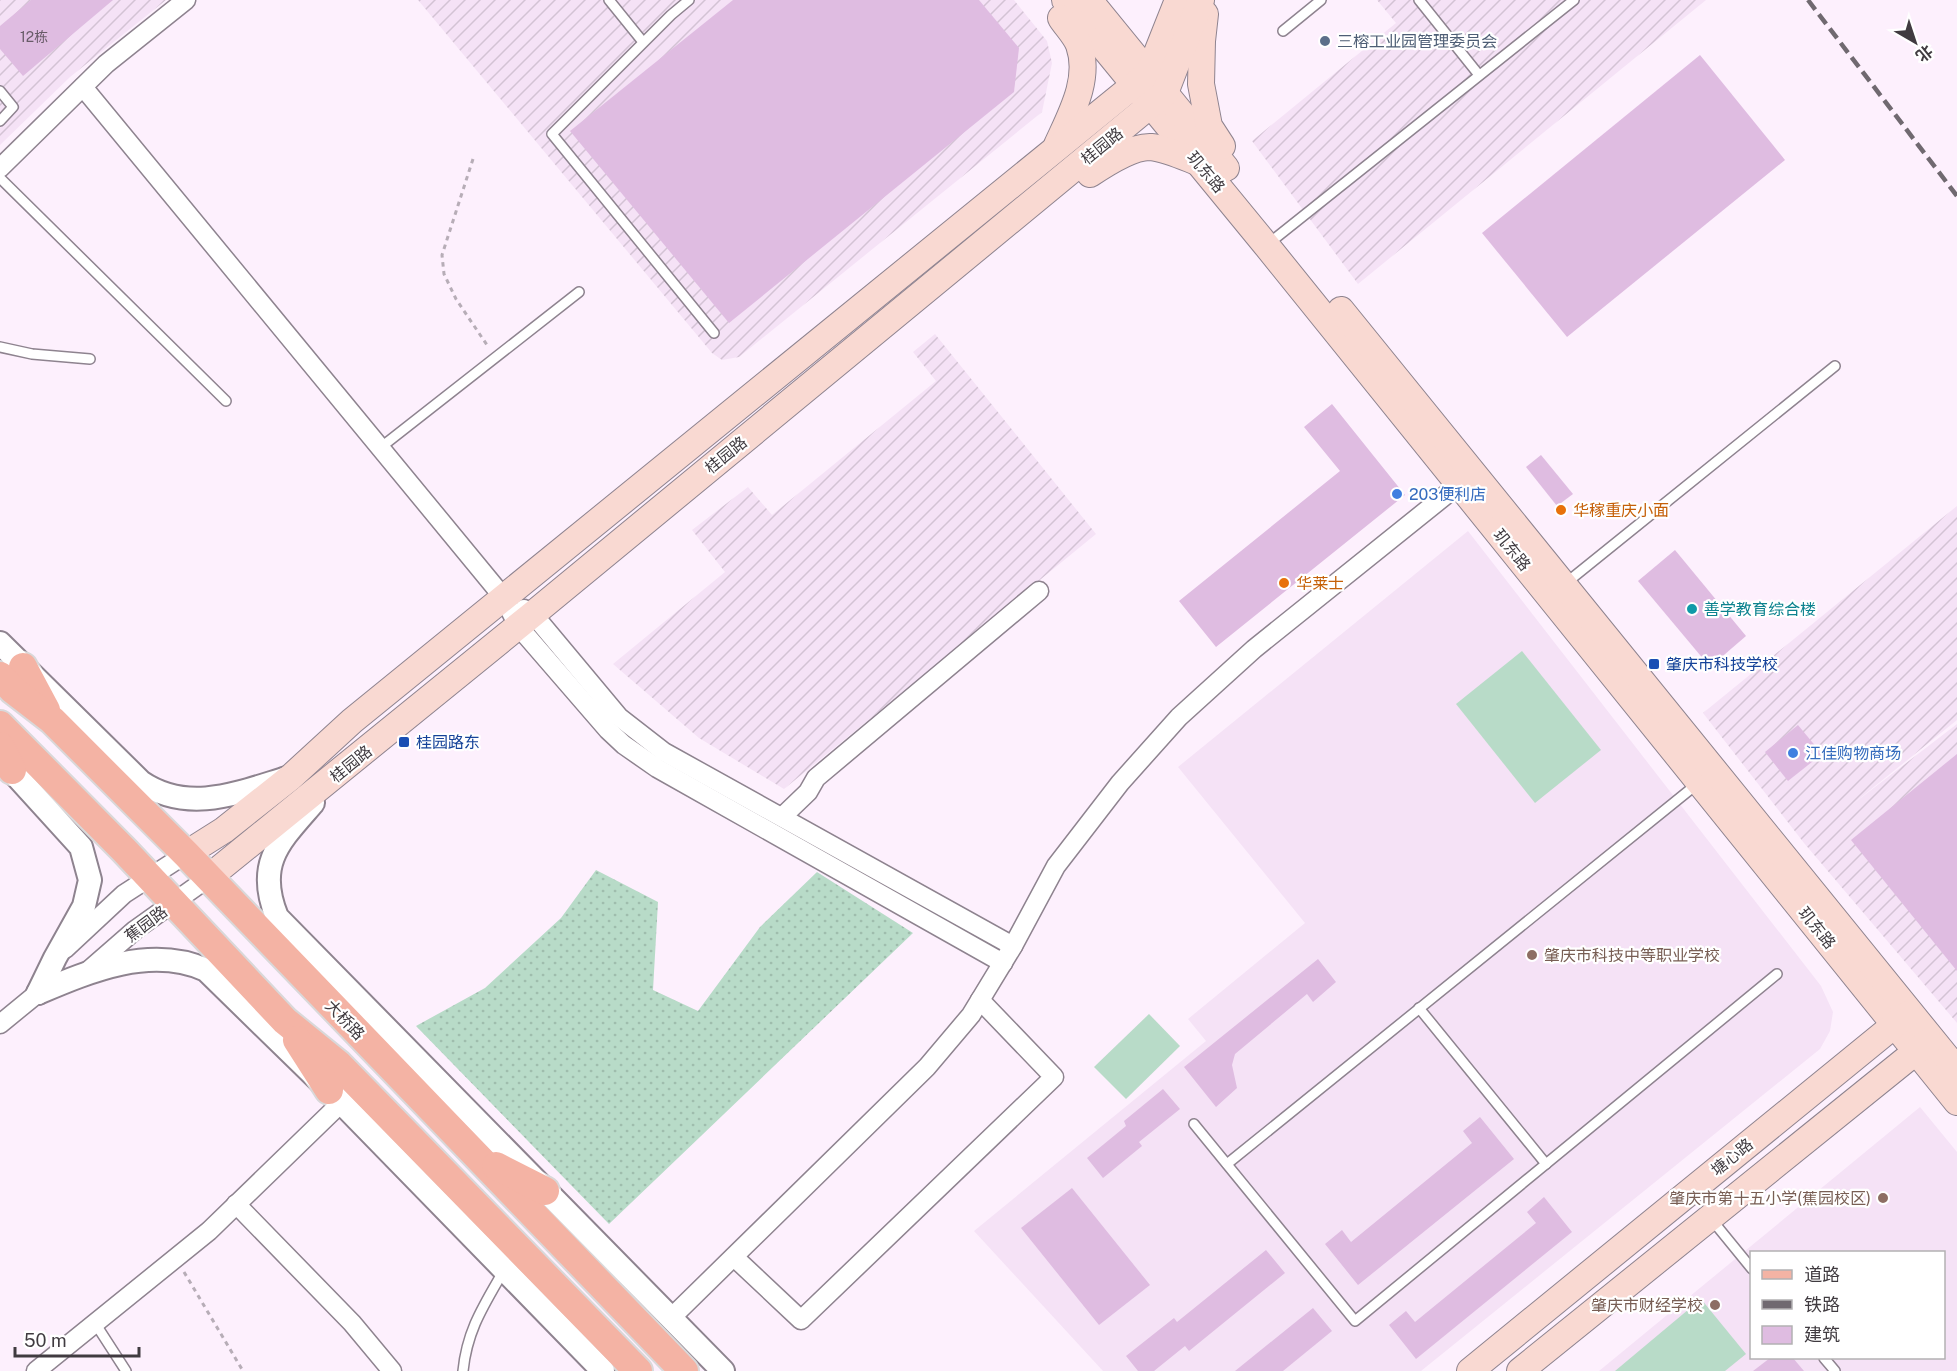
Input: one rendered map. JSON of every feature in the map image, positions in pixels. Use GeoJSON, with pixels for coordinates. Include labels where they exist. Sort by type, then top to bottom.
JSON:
{"type":"FeatureCollection","features":[{"type":"Feature","properties":{"kind":"main road"},"geometry":{"type":"LineString","coordinates":[[1049,0],[1079,45],[1083,74],[1076,103],[1055,150]]}},
{"type":"Feature","properties":{"kind":"main road","name":"玑东路"},"geometry":{"type":"LineString","coordinates":[[1065,0],[1142,80]]}},
{"type":"Feature","properties":{"kind":"main road","name":"玑东路"},"geometry":{"type":"LineString","coordinates":[[1089,0],[1142,80],[1158,100],[1237,182],[1273,240]]}},
{"type":"Feature","properties":{"kind":"main road"},"geometry":{"type":"LineString","coordinates":[[1142,80],[1178,0]]}},
{"type":"Feature","properties":{"kind":"main road","name":"桂园路"},"geometry":{"type":"LineString","coordinates":[[208,878],[341,772],[1158,100],[1201,0]]}},
{"type":"Feature","properties":{"kind":"main road"},"geometry":{"type":"LineString","coordinates":[[1207,0],[1202,40],[1201,84],[1209,126],[1231,161],[1237,182]]}},
{"type":"Feature","properties":{"kind":"main road","name":"桂园路"},"geometry":{"type":"LineString","coordinates":[[186,854],[224,830],[291,777],[352,721],[1142,80]]}},
{"type":"Feature","properties":{"kind":"main road","name":"玑东路"},"geometry":{"type":"LineString","coordinates":[[1158,100],[1200,164],[1273,240],[1924,1045],[1957,1102]]}},
{"type":"Feature","properties":{"kind":"main road"},"geometry":{"type":"LineString","coordinates":[[1032,204],[1084,178],[1114,157],[1149,147],[1172,152],[1200,164]]}},
{"type":"Feature","properties":{"kind":"main road","name":"玑东路"},"geometry":{"type":"LineString","coordinates":[[1557,591],[1699,782],[1903,1019]]}},
{"type":"Feature","properties":{"kind":"main road","name":"大桥路"},"geometry":{"type":"LineString","coordinates":[[11,672],[13,690],[52,720],[186,854],[684,1371]]}},
{"type":"Feature","properties":{"kind":"main road"},"geometry":{"type":"LineString","coordinates":[[0,725],[150,877],[285,1020],[338,1064],[638,1371]]}},
{"type":"Feature","properties":{"kind":"main road","name":"塘心路"},"geometry":{"type":"LineString","coordinates":[[1474,1370],[1903,1019]]}},
{"type":"Feature","properties":{"kind":"main road"},"geometry":{"type":"LineString","coordinates":[[285,1020],[335,1097]]}},
{"type":"Feature","properties":{"kind":"main road","name":"玑东路"},"geometry":{"type":"LineString","coordinates":[[1924,1045],[1957,1070]]}},
{"type":"Feature","properties":{"kind":"main road","name":"塘心路"},"geometry":{"type":"LineString","coordinates":[[1520,1371],[1924,1045]]}},
{"type":"Feature","properties":{"kind":"main road"},"geometry":{"type":"LineString","coordinates":[[476,1156],[545,1191]]}},
{"type":"Feature","properties":{"kind":"street"},"geometry":{"type":"LineString","coordinates":[[0,168],[106,63],[186,0]]}},
{"type":"Feature","properties":{"kind":"street"},"geometry":{"type":"LineString","coordinates":[[82,87],[504,598],[633,730],[664,752],[1013,946]]}},
{"type":"Feature","properties":{"kind":"street"},"geometry":{"type":"LineString","coordinates":[[671,1318],[927,1067],[971,1015],[1013,946],[1056,867],[1120,783],[1179,717],[1254,649],[1466,479]]}},
{"type":"Feature","properties":{"kind":"street"},"geometry":{"type":"LineString","coordinates":[[782,817],[808,792],[816,778],[1039,591]]}},
{"type":"Feature","properties":{"kind":"street"},"geometry":{"type":"LineString","coordinates":[[526,620],[608,730],[641,758],[1003,963]]}},
{"type":"Feature","properties":{"kind":"street"},"geometry":{"type":"LineString","coordinates":[[0,643],[11,672],[155,792],[188,799],[218,798],[291,777]]}},
{"type":"Feature","properties":{"kind":"street"},"geometry":{"type":"LineString","coordinates":[[4,758],[81,847],[90,880],[84,906],[38,993]]}},
{"type":"Feature","properties":{"kind":"street"},"geometry":{"type":"LineString","coordinates":[[341,772],[279,841],[273,854],[269,876],[270,900],[276,917],[723,1371]]}},
{"type":"Feature","properties":{"kind":"street"},"geometry":{"type":"LineString","coordinates":[[55,958],[124,894],[186,854]]}},
{"type":"Feature","properties":{"kind":"street","name":"蕉园路"},"geometry":{"type":"LineString","coordinates":[[86,972],[135,930],[208,878]]}},
{"type":"Feature","properties":{"kind":"street"},"geometry":{"type":"LineString","coordinates":[[0,1024],[38,993],[86,972],[126,963],[165,959],[189,962],[206,970],[335,1097],[603,1371]]}},
{"type":"Feature","properties":{"kind":"street"},"geometry":{"type":"LineString","coordinates":[[734,1257],[801,1320],[1054,1077],[980,1000]]}},
{"type":"Feature","properties":{"kind":"street"},"geometry":{"type":"LineString","coordinates":[[36,1371],[210,1231],[335,1097]]}},
{"type":"Feature","properties":{"kind":"street"},"geometry":{"type":"LineString","coordinates":[[236,1204],[352,1323],[392,1371]]}},
{"type":"Feature","properties":{"kind":"lane"},"geometry":{"type":"LineString","coordinates":[[609,0],[644,42]]}},
{"type":"Feature","properties":{"kind":"lane"},"geometry":{"type":"LineString","coordinates":[[689,0],[670,15],[552,134],[714,333]]}},
{"type":"Feature","properties":{"kind":"lane"},"geometry":{"type":"LineString","coordinates":[[1283,31],[1321,0]]}},
{"type":"Feature","properties":{"kind":"lane"},"geometry":{"type":"LineString","coordinates":[[1419,0],[1479,75]]}},
{"type":"Feature","properties":{"kind":"lane"},"geometry":{"type":"LineString","coordinates":[[1273,240],[1574,0]]}},
{"type":"Feature","properties":{"kind":"lane"},"geometry":{"type":"LineString","coordinates":[[0,91],[13,107],[0,121]]}},
{"type":"Feature","properties":{"kind":"lane"},"geometry":{"type":"LineString","coordinates":[[0,178],[226,401]]}},
{"type":"Feature","properties":{"kind":"lane"},"geometry":{"type":"LineString","coordinates":[[380,448],[579,292]]}},
{"type":"Feature","properties":{"kind":"lane"},"geometry":{"type":"LineString","coordinates":[[0,347],[32,354],[90,359]]}},
{"type":"Feature","properties":{"kind":"lane"},"geometry":{"type":"LineString","coordinates":[[1557,591],[1835,366]]}},
{"type":"Feature","properties":{"kind":"lane"},"geometry":{"type":"LineString","coordinates":[[1227,1164],[1699,782]]}},
{"type":"Feature","properties":{"kind":"lane"},"geometry":{"type":"LineString","coordinates":[[1194,1124],[1355,1321],[1777,974]]}},
{"type":"Feature","properties":{"kind":"lane"},"geometry":{"type":"LineString","coordinates":[[1419,1008],[1546,1164]]}},
{"type":"Feature","properties":{"kind":"lane"},"geometry":{"type":"LineString","coordinates":[[1710,1218],[1750,1267]]}},
{"type":"Feature","properties":{"kind":"lane"},"geometry":{"type":"LineString","coordinates":[[463,1371],[465,1348],[478,1315],[504,1270]]}},
{"type":"Feature","properties":{"kind":"lane"},"geometry":{"type":"LineString","coordinates":[[95,1323],[126,1371]]}},
{"type":"Feature","properties":{"kind":"lane"},"geometry":{"type":"LineString","coordinates":[[1825,1359],[1835,1371]]}},
{"type":"Feature","properties":{"kind":"path"},"geometry":{"type":"LineString","coordinates":[[473,159],[442,255],[444,274],[456,299],[496,357]]}},
{"type":"Feature","properties":{"kind":"path"},"geometry":{"type":"LineString","coordinates":[[176,1258],[243,1371]]}},
{"type":"Feature","properties":{"kind":"shaded area"},"geometry":{"type":"Polygon","coordinates":[[[0,0],[166,0],[70,77],[0,145],[0,0]]]}},
{"type":"Feature","properties":{"kind":"shaded area"},"geometry":{"type":"Polygon","coordinates":[[[418,0],[1014,0],[1047,41],[1052,63],[1042,112],[739,357],[722,360],[712,353],[418,0]]]}},
{"type":"Feature","properties":{"kind":"shaded area"},"geometry":{"type":"Polygon","coordinates":[[[1377,0],[1706,0],[1358,284],[1252,141],[1396,23],[1377,0]]]}},
{"type":"Feature","properties":{"kind":"shaded area"},"geometry":{"type":"Polygon","coordinates":[[[935,334],[1096,534],[784,789],[699,738],[613,664],[725,572],[692,530],[748,487],[772,515],[936,381],[913,352],[935,334]]]}},
{"type":"Feature","properties":{"kind":"shaded area"},"geometry":{"type":"Polygon","coordinates":[[[1957,506],[1957,720],[1849,807],[1957,724],[1957,1023],[1804,843],[1703,713],[1957,506]]]}},
{"type":"Feature","properties":{"kind":"shaded area","name":"肇庆市科技中等职业学校"},"geometry":{"type":"Polygon","coordinates":[[[1468,531],[1821,986],[1833,1012],[1830,1031],[1820,1049],[1421,1371],[1103,1371],[974,1231],[1206,1041],[1188,1019],[1305,923],[1178,767],[1468,531]]]}},
{"type":"Feature","properties":{"kind":"shaded area","name":"肇庆市第十五小学(蕉园校区)"},"geometry":{"type":"Polygon","coordinates":[[[1920,1107],[1957,1152],[1957,1371],[1599,1371],[1920,1107]]]}},
{"type":"Feature","properties":{"kind":"green space"},"geometry":{"type":"Polygon","coordinates":[[[1522,651],[1601,750],[1535,803],[1456,704],[1522,651]]]}},
{"type":"Feature","properties":{"kind":"green space"},"geometry":{"type":"Polygon","coordinates":[[[596,870],[658,902],[653,990],[698,1011],[760,927],[817,872],[913,933],[609,1224],[416,1026],[485,988],[561,918],[596,870]]]}},
{"type":"Feature","properties":{"kind":"green space"},"geometry":{"type":"Polygon","coordinates":[[[1149,1014],[1180,1046],[1126,1099],[1094,1067],[1149,1014]]]}},
{"type":"Feature","properties":{"kind":"green space"},"geometry":{"type":"Polygon","coordinates":[[[1701,1299],[1746,1354],[1725,1371],[1615,1371],[1701,1299]]]}},
{"type":"Feature","properties":{"kind":"building"},"geometry":{"type":"Polygon","coordinates":[[[31,0],[113,0],[23,76],[0,49],[0,26],[31,0]]]}},
{"type":"Feature","properties":{"kind":"building"},"geometry":{"type":"Polygon","coordinates":[[[733,0],[979,0],[1019,48],[1014,92],[729,323],[570,131],[733,0]]]}},
{"type":"Feature","properties":{"kind":"building"},"geometry":{"type":"Polygon","coordinates":[[[1700,55],[1785,160],[1567,337],[1482,233],[1700,55]]]}},
{"type":"Feature","properties":{"kind":"building"},"geometry":{"type":"Polygon","coordinates":[[[1332,404],[1405,495],[1216,647],[1179,601],[1340,471],[1304,427],[1332,404]]]}},
{"type":"Feature","properties":{"kind":"building"},"geometry":{"type":"Polygon","coordinates":[[[1541,455],[1573,494],[1557,506],[1526,467],[1541,455]]]}},
{"type":"Feature","properties":{"kind":"building","name":"善学教育综合楼"},"geometry":{"type":"Polygon","coordinates":[[[1675,550],[1746,636],[1710,667],[1638,581],[1675,550]]]}},
{"type":"Feature","properties":{"kind":"building","name":"江佳购物商场"},"geometry":{"type":"Polygon","coordinates":[[[1798,725],[1822,754],[1788,781],[1765,752],[1798,725]]]}},
{"type":"Feature","properties":{"kind":"building"},"geometry":{"type":"Polygon","coordinates":[[[1957,754],[1957,971],[1851,840],[1957,754]]]}},
{"type":"Feature","properties":{"kind":"building"},"geometry":{"type":"Polygon","coordinates":[[[1318,959],[1336,982],[1313,1002],[1307,994],[1235,1054],[1232,1065],[1237,1088],[1216,1107],[1184,1067],[1318,959]]]}},
{"type":"Feature","properties":{"kind":"building"},"geometry":{"type":"Polygon","coordinates":[[[1163,1089],[1180,1109],[1139,1142],[1142,1146],[1103,1178],[1087,1158],[1126,1126],[1124,1121],[1163,1089]]]}},
{"type":"Feature","properties":{"kind":"building"},"geometry":{"type":"Polygon","coordinates":[[[1480,1117],[1514,1159],[1358,1285],[1325,1244],[1342,1230],[1351,1242],[1472,1143],[1463,1131],[1480,1117]]]}},
{"type":"Feature","properties":{"kind":"building"},"geometry":{"type":"Polygon","coordinates":[[[1072,1188],[1150,1285],[1099,1325],[1021,1228],[1072,1188]]]}},
{"type":"Feature","properties":{"kind":"building"},"geometry":{"type":"Polygon","coordinates":[[[1544,1197],[1572,1232],[1416,1359],[1389,1325],[1406,1311],[1415,1322],[1536,1223],[1527,1212],[1544,1197]]]}},
{"type":"Feature","properties":{"kind":"building"},"geometry":{"type":"Polygon","coordinates":[[[1266,1250],[1285,1273],[1189,1351],[1185,1346],[1154,1371],[1138,1371],[1126,1356],[1174,1318],[1177,1322],[1266,1250]]]}},
{"type":"Feature","properties":{"kind":"building"},"geometry":{"type":"Polygon","coordinates":[[[1313,1308],[1332,1331],[1283,1371],[1235,1371],[1313,1308]]]}},
{"type":"Feature","properties":{"kind":"building"},"geometry":{"type":"Polygon","coordinates":[[[1769,1359],[1794,1359],[1804,1371],[1753,1371],[1769,1359]]]}},
{"type":"Feature","properties":{"kind":"railway"},"geometry":{"type":"LineString","coordinates":[[1808,0],[1957,196]]}},
{"type":"Feature","properties":{"kind":"place","name":"三榕工业园管理委员会"},"geometry":{"type":"Point","coordinates":[1325,41]}},
{"type":"Feature","properties":{"kind":"place","name":"203便利店"},"geometry":{"type":"Point","coordinates":[1397,494]}},
{"type":"Feature","properties":{"kind":"place","name":"华稼重庆小面"},"geometry":{"type":"Point","coordinates":[1561,510]}},
{"type":"Feature","properties":{"kind":"place","name":"华莱士"},"geometry":{"type":"Point","coordinates":[1284,583]}},
{"type":"Feature","properties":{"kind":"place","name":"善学教育综合楼"},"geometry":{"type":"Point","coordinates":[1692,609]}},
{"type":"Feature","properties":{"kind":"place","name":"肇庆市科技学校"},"geometry":{"type":"Point","coordinates":[1654,664]}},
{"type":"Feature","properties":{"kind":"place","name":"桂园路东"},"geometry":{"type":"Point","coordinates":[404,742]}},
{"type":"Feature","properties":{"kind":"place","name":"江佳购物商场"},"geometry":{"type":"Point","coordinates":[1793,753]}},
{"type":"Feature","properties":{"kind":"place","name":"肇庆市科技中等职业学校"},"geometry":{"type":"Point","coordinates":[1532,955]}},
{"type":"Feature","properties":{"kind":"place","name":"肇庆市第十五小学(蕉园校区)"},"geometry":{"type":"Point","coordinates":[1883,1198]}},
{"type":"Feature","properties":{"kind":"place","name":"肇庆市财经学校"},"geometry":{"type":"Point","coordinates":[1715,1305]}}]}
